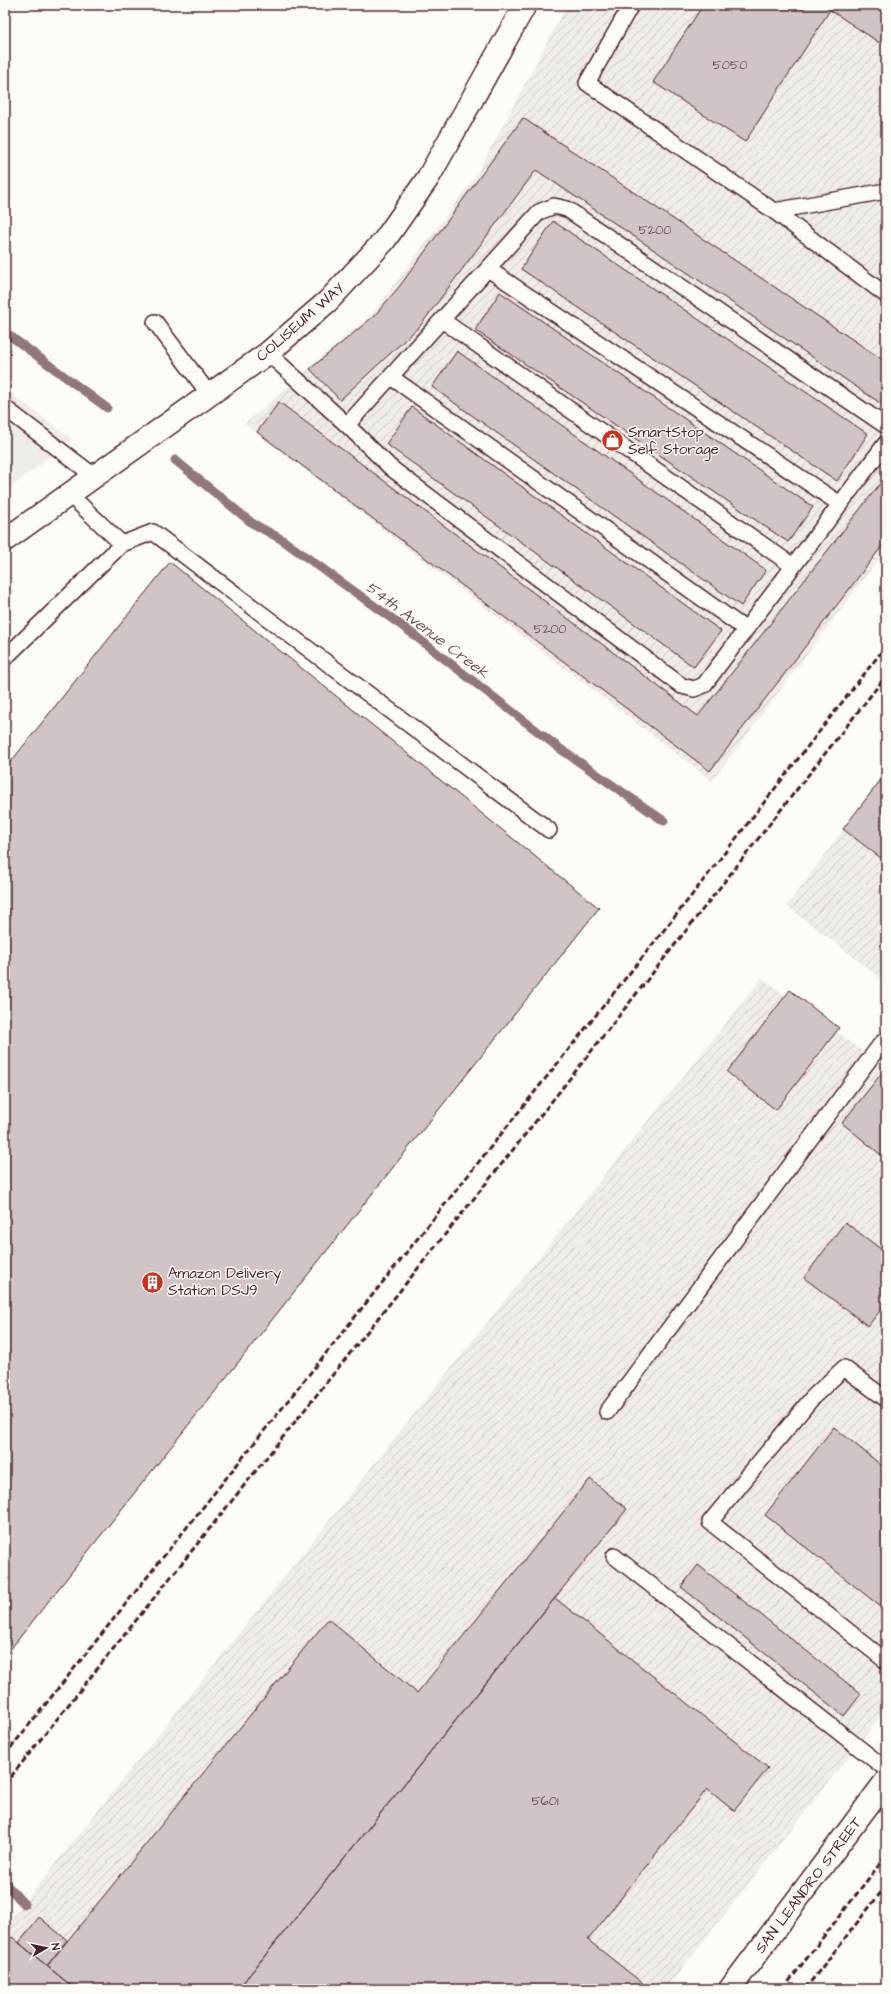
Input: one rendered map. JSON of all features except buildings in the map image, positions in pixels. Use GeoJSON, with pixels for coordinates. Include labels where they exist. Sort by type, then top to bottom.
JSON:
{"type":"FeatureCollection","features":[{"type":"Feature","properties":{"kind":"street","name":"COLISEUM WAY"},"geometry":{"type":"LineString","coordinates":[[5,540],[268,353],[328,301],[384,241],[428,178],[525,5]]}},
{"type":"Feature","properties":{"kind":"street","name":"SAN LEANDRO STREET"},"geometry":{"type":"LineString","coordinates":[[730,1989],[886,1781]]}},
{"type":"Feature","properties":{"kind":"lane"},"geometry":{"type":"LineString","coordinates":[[631,5],[587,83],[774,211],[886,295]]}},
{"type":"Feature","properties":{"kind":"lane"},"geometry":{"type":"LineString","coordinates":[[774,211],[886,191]]}},
{"type":"Feature","properties":{"kind":"lane"},"geometry":{"type":"LineString","coordinates":[[347,424],[539,212],[554,206],[567,209],[886,426]]}},
{"type":"Feature","properties":{"kind":"lane"},"geometry":{"type":"LineString","coordinates":[[488,269],[840,504]]}},
{"type":"Feature","properties":{"kind":"lane"},"geometry":{"type":"LineString","coordinates":[[442,320],[793,566]]}},
{"type":"Feature","properties":{"kind":"lane"},"geometry":{"type":"LineString","coordinates":[[155,322],[209,394]]}},
{"type":"Feature","properties":{"kind":"lane"},"geometry":{"type":"LineString","coordinates":[[268,353],[347,424],[391,468],[682,686],[694,688],[704,685],[886,443]]}},
{"type":"Feature","properties":{"kind":"lane"},"geometry":{"type":"LineString","coordinates":[[391,376],[745,629]]}},
{"type":"Feature","properties":{"kind":"lane"},"geometry":{"type":"LineString","coordinates":[[5,408],[94,476]]}},
{"type":"Feature","properties":{"kind":"lane"},"geometry":{"type":"LineString","coordinates":[[69,494],[122,544]]}},
{"type":"Feature","properties":{"kind":"lane"},"geometry":{"type":"LineString","coordinates":[[5,658],[122,544],[153,532],[549,830]]}},
{"type":"Feature","properties":{"kind":"lane"},"geometry":{"type":"LineString","coordinates":[[607,1412],[880,1045],[886,1039]]}},
{"type":"Feature","properties":{"kind":"lane"},"geometry":{"type":"LineString","coordinates":[[886,1398],[844,1368],[813,1397],[710,1522],[886,1660]]}},
{"type":"Feature","properties":{"kind":"lane"},"geometry":{"type":"LineString","coordinates":[[614,1556],[886,1769]]}},
{"type":"Feature","properties":{"kind":"shaded area"},"geometry":{"type":"Polygon","coordinates":[[[567,5],[886,5],[886,549],[712,781],[245,424],[372,314],[476,176],[567,5]]]}},
{"type":"Feature","properties":{"kind":"shaded area"},"geometry":{"type":"Polygon","coordinates":[[[5,389],[72,439],[5,492],[5,389]]]}},
{"type":"Feature","properties":{"kind":"shaded area"},"geometry":{"type":"Polygon","coordinates":[[[886,772],[886,982],[787,906],[886,772]]]}},
{"type":"Feature","properties":{"kind":"shaded area"},"geometry":{"type":"Polygon","coordinates":[[[762,978],[886,1068],[886,1709],[666,1989],[5,1989],[5,1927],[762,978]]]}},
{"type":"Feature","properties":{"kind":"waterway","name":"54th Avenue Creek"},"geometry":{"type":"LineString","coordinates":[[5,332],[107,408]]}},
{"type":"Feature","properties":{"kind":"waterway","name":"54th Avenue Creek"},"geometry":{"type":"LineString","coordinates":[[175,460],[252,523],[281,539],[405,628],[559,748],[664,821]]}},
{"type":"Feature","properties":{"kind":"waterway"},"geometry":{"type":"LineString","coordinates":[[5,1883],[24,1904]]}},
{"type":"Feature","properties":{"kind":"railway"},"geometry":{"type":"LineString","coordinates":[[5,1755],[688,900],[886,646]]}},
{"type":"Feature","properties":{"kind":"railway"},"geometry":{"type":"LineString","coordinates":[[5,1784],[560,1091],[886,676]]}},
{"type":"Feature","properties":{"kind":"railway"},"geometry":{"type":"LineString","coordinates":[[783,1989],[886,1856]]}},
{"type":"Feature","properties":{"kind":"railway"},"geometry":{"type":"LineString","coordinates":[[805,1989],[886,1886]]}},
{"type":"Feature","properties":{"kind":"railway"},"geometry":{"type":"LineString","coordinates":[[879,1989],[886,1980]]}},
{"type":"Feature","properties":{"kind":"place","name":"SmartStop Self Storage"},"geometry":{"type":"Point","coordinates":[612,441]}},
{"type":"Feature","properties":{"kind":"place","name":"Amazon Delivery Station DSJ9"},"geometry":{"type":"Point","coordinates":[153,1282]}}]}
